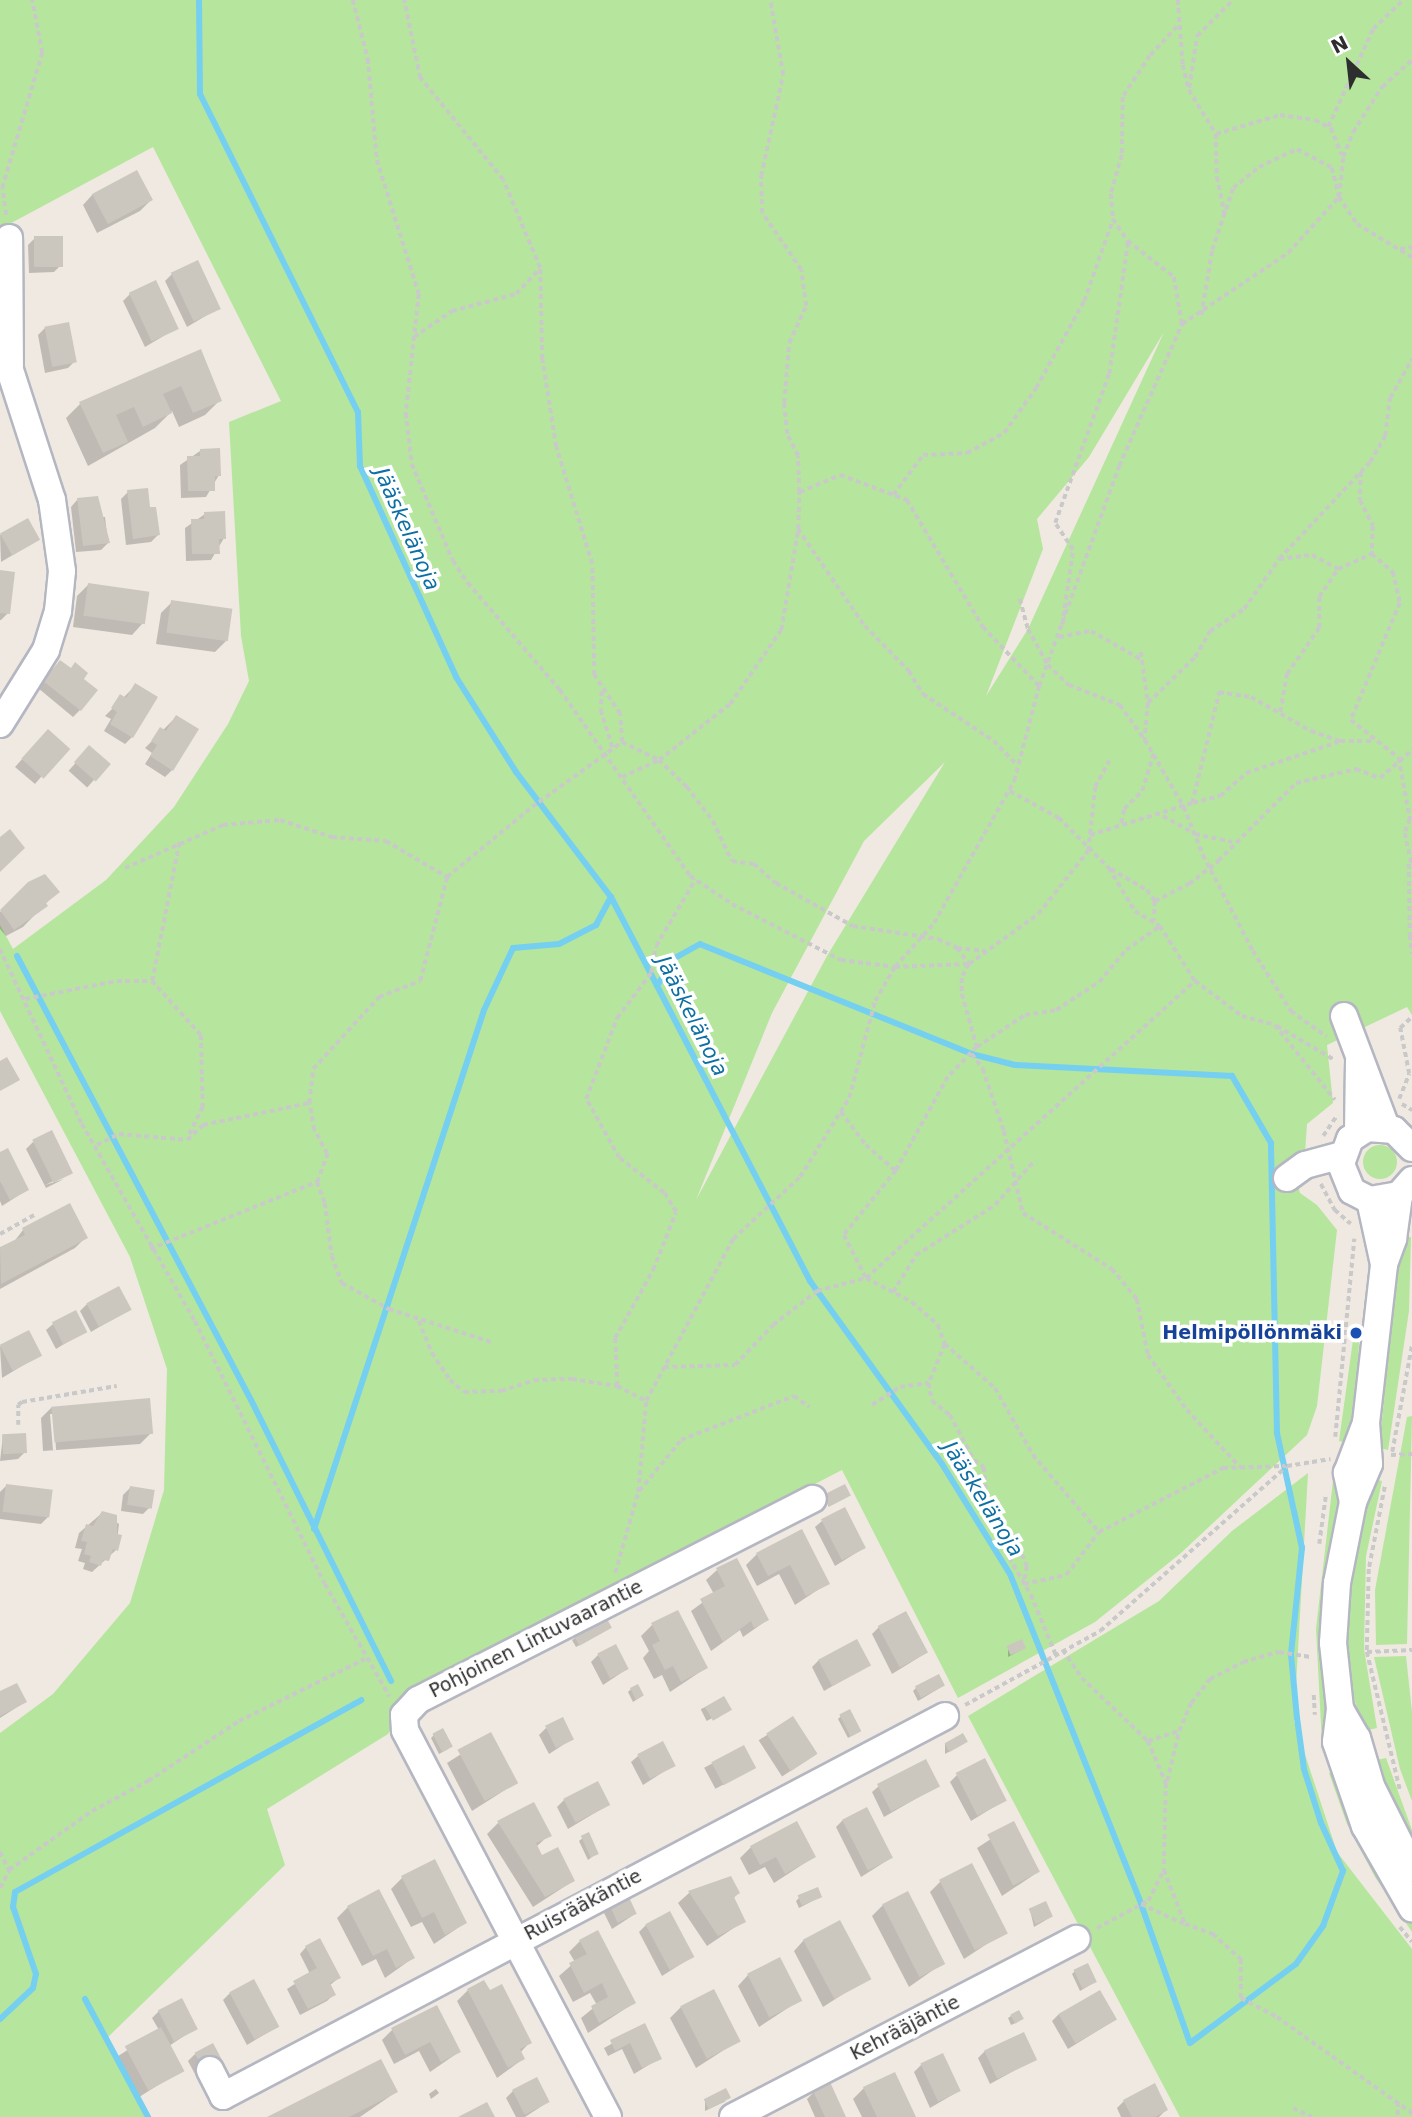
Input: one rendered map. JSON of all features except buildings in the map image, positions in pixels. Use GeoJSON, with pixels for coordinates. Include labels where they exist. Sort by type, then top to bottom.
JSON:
{"type":"FeatureCollection","features":[{"type":"Feature","properties":{"kind":"street"},"geometry":{"type":"LineString","coordinates":[[0,724],[46,650],[58,611],[62,571],[52,500],[10,370],[9,238]]}},
{"type":"Feature","properties":{"kind":"street"},"geometry":{"type":"LineString","coordinates":[[1337,1192],[1342,1155],[1358,1132],[1346,1060],[1344,1016]]}},
{"type":"Feature","properties":{"kind":"street"},"geometry":{"type":"LineString","coordinates":[[1346,1060],[1374,1086],[1386,1127],[1412,1146]]}},
{"type":"Feature","properties":{"kind":"street"},"geometry":{"type":"LineString","coordinates":[[1358,1132],[1386,1127]]}},
{"type":"Feature","properties":{"kind":"street"},"geometry":{"type":"LineString","coordinates":[[1342,1155],[1305,1166],[1287,1178],[1370,1200],[1405,1188]]}},
{"type":"Feature","properties":{"kind":"street"},"geometry":{"type":"LineString","coordinates":[[1405,1188],[1384,1264],[1366,1423],[1347,1474],[1353,1502],[1334,1617],[1339,1709],[1336,1742],[1353,1796],[1381,1860],[1412,1908]]}},
{"type":"Feature","properties":{"kind":"street"},"geometry":{"type":"LineString","coordinates":[[1370,1200],[1384,1264]]}},
{"type":"Feature","properties":{"kind":"street","name":"Pohjoinen Lintuvaarantie"},"geometry":{"type":"LineString","coordinates":[[404,1715],[418,1700],[813,1499]]}},
{"type":"Feature","properties":{"kind":"street"},"geometry":{"type":"LineString","coordinates":[[1339,1709],[1357,1738],[1371,1786],[1412,1868]]}},
{"type":"Feature","properties":{"kind":"street"},"geometry":{"type":"LineString","coordinates":[[404,1715],[405,1730],[608,2117]]}},
{"type":"Feature","properties":{"kind":"street","name":"Ruisrääkäntie"},"geometry":{"type":"LineString","coordinates":[[210,2070],[223,2096],[944,1716]]}},
{"type":"Feature","properties":{"kind":"street","name":"Kehrääjäntie"},"geometry":{"type":"LineString","coordinates":[[733,2117],[1077,1939]]}},
{"type":"Feature","properties":{"kind":"path"},"geometry":{"type":"LineString","coordinates":[[9,238],[1,187],[42,53],[32,0]]}},
{"type":"Feature","properties":{"kind":"path"},"geometry":{"type":"LineString","coordinates":[[353,0],[368,58],[377,160],[419,294],[406,413],[412,464],[453,561],[560,690],[695,880],[732,904],[841,960],[895,967],[969,964]]}},
{"type":"Feature","properties":{"kind":"path"},"geometry":{"type":"LineString","coordinates":[[404,0],[420,78],[503,180],[540,268],[542,359],[556,447],[592,564],[594,675],[620,714],[622,742]]}},
{"type":"Feature","properties":{"kind":"path"},"geometry":{"type":"LineString","coordinates":[[622,777],[659,760],[730,704],[780,630],[798,529],[799,492],[798,456],[788,434],[784,403],[789,343],[806,306],[801,270],[762,213],[761,176],[783,75],[770,0]]}},
{"type":"Feature","properties":{"kind":"path"},"geometry":{"type":"LineString","coordinates":[[1178,0],[1177,27],[1189,90],[1216,134],[1217,177],[1226,216]]}},
{"type":"Feature","properties":{"kind":"path"},"geometry":{"type":"LineString","coordinates":[[1189,90],[1197,36],[1233,0]]}},
{"type":"Feature","properties":{"kind":"path"},"geometry":{"type":"LineString","coordinates":[[1328,127],[1373,29],[1403,0]]}},
{"type":"Feature","properties":{"kind":"path"},"geometry":{"type":"LineString","coordinates":[[893,495],[923,455],[967,453],[1004,432],[1036,388],[1084,301],[1113,219],[1111,194],[1122,155],[1123,97],[1150,56],[1177,27]]}},
{"type":"Feature","properties":{"kind":"path"},"geometry":{"type":"LineString","coordinates":[[1182,324],[1201,315],[1288,253],[1339,197],[1343,157],[1353,132],[1382,87],[1412,60]]}},
{"type":"Feature","properties":{"kind":"path"},"geometry":{"type":"LineString","coordinates":[[1216,134],[1280,115],[1315,120],[1328,127],[1343,157]]}},
{"type":"Feature","properties":{"kind":"path"},"geometry":{"type":"LineString","coordinates":[[1201,315],[1212,250],[1226,216],[1233,188],[1259,167],[1297,149],[1332,167],[1339,197],[1357,224],[1412,257]]}},
{"type":"Feature","properties":{"kind":"path"},"geometry":{"type":"LineString","coordinates":[[613,1578],[638,1493],[646,1401],[733,1239],[800,1177],[841,1112],[849,1098],[875,1001],[895,967],[925,936],[1009,791],[1039,686],[1059,638],[1119,466],[1182,324],[1174,277],[1128,241],[1113,219]]}},
{"type":"Feature","properties":{"kind":"path"},"geometry":{"type":"LineString","coordinates":[[1061,631],[1073,550],[1055,523],[1109,374],[1128,241]]}},
{"type":"Feature","properties":{"kind":"path"},"geometry":{"type":"LineString","coordinates":[[1399,249],[1412,247]]}},
{"type":"Feature","properties":{"kind":"path"},"geometry":{"type":"LineString","coordinates":[[414,337],[452,310],[516,294],[540,268]]}},
{"type":"Feature","properties":{"kind":"path"},"geometry":{"type":"LineString","coordinates":[[1148,703],[1195,657],[1210,631],[1244,609],[1279,559],[1361,471],[1385,436],[1390,398],[1412,359]]}},
{"type":"Feature","properties":{"kind":"path"},"geometry":{"type":"LineString","coordinates":[[1361,471],[1360,500],[1373,526],[1372,554]]}},
{"type":"Feature","properties":{"kind":"path"},"geometry":{"type":"LineString","coordinates":[[799,492],[840,475],[907,500],[983,627],[1039,686]]}},
{"type":"Feature","properties":{"kind":"path"},"geometry":{"type":"LineString","coordinates":[[798,529],[865,626],[909,671],[923,694],[994,741],[1018,766]]}},
{"type":"Feature","properties":{"kind":"path"},"geometry":{"type":"LineString","coordinates":[[1280,712],[1287,674],[1319,628],[1319,597],[1338,569],[1372,554]]}},
{"type":"Feature","properties":{"kind":"path"},"geometry":{"type":"LineString","coordinates":[[1372,554],[1393,572],[1400,603],[1351,720],[1399,758],[1411,820],[1405,832],[1411,864],[1412,954]]}},
{"type":"Feature","properties":{"kind":"path"},"geometry":{"type":"LineString","coordinates":[[1279,559],[1312,555],[1338,569]]}},
{"type":"Feature","properties":{"kind":"path"},"geometry":{"type":"LineString","coordinates":[[1020,599],[1028,629],[1048,665],[1069,685],[1120,705],[1145,740],[1184,807],[1210,868],[1291,1011],[1330,1039]]}},
{"type":"Feature","properties":{"kind":"path"},"geometry":{"type":"LineString","coordinates":[[1059,638],[1091,631],[1142,660]]}},
{"type":"Feature","properties":{"kind":"path"},"geometry":{"type":"LineString","coordinates":[[1141,652],[1148,703],[1145,740]]}},
{"type":"Feature","properties":{"kind":"path"},"geometry":{"type":"LineString","coordinates":[[603,688],[601,710],[613,749]]}},
{"type":"Feature","properties":{"kind":"path"},"geometry":{"type":"LineString","coordinates":[[1192,803],[1219,692],[1251,697],[1311,731],[1340,741]]}},
{"type":"Feature","properties":{"kind":"path"},"geometry":{"type":"LineString","coordinates":[[1090,835],[1121,823],[1220,796],[1246,773],[1340,741],[1375,741]]}},
{"type":"Feature","properties":{"kind":"path"},"geometry":{"type":"LineString","coordinates":[[622,742],[659,760],[713,821],[732,861],[754,864],[776,883],[853,926],[925,936],[957,948],[988,951]]}},
{"type":"Feature","properties":{"kind":"path"},"geometry":{"type":"LineString","coordinates":[[494,1343],[419,1321],[373,1303],[342,1283],[332,1256],[326,1203],[317,1182],[327,1154],[314,1130],[309,1103],[313,1069],[379,997],[419,981],[447,877],[532,807],[622,742]]}},
{"type":"Feature","properties":{"kind":"path"},"geometry":{"type":"LineString","coordinates":[[1154,901],[1210,868],[1232,842],[1296,783],[1356,769],[1380,778],[1399,758],[1412,750]]}},
{"type":"Feature","properties":{"kind":"path"},"geometry":{"type":"LineString","coordinates":[[1121,823],[1124,809],[1142,790],[1153,753]]}},
{"type":"Feature","properties":{"kind":"path"},"geometry":{"type":"LineString","coordinates":[[976,1047],[962,994],[962,978],[969,964],[1038,914],[1088,851],[1095,787],[1110,761]]}},
{"type":"Feature","properties":{"kind":"path"},"geometry":{"type":"LineString","coordinates":[[1009,791],[1059,818],[1088,851],[1109,868],[1147,890],[1154,901],[1154,921]]}},
{"type":"Feature","properties":{"kind":"path"},"geometry":{"type":"LineString","coordinates":[[1158,813],[1195,834],[1232,842]]}},
{"type":"Feature","properties":{"kind":"path"},"geometry":{"type":"LineString","coordinates":[[125,868],[179,842],[223,825],[280,820],[332,837],[386,841],[447,877]]}},
{"type":"Feature","properties":{"kind":"path"},"geometry":{"type":"LineString","coordinates":[[152,981],[171,901],[179,842]]}},
{"type":"Feature","properties":{"kind":"path"},"geometry":{"type":"LineString","coordinates":[[1109,868],[1135,911],[1160,926],[1195,981],[1242,1016],[1275,1025],[1346,1060]]}},
{"type":"Feature","properties":{"kind":"path"},"geometry":{"type":"LineString","coordinates":[[617,1386],[615,1338],[653,1270],[676,1212],[664,1194],[620,1158],[586,1099],[617,1018],[651,973],[656,946],[695,880]]}},
{"type":"Feature","properties":{"kind":"path"},"geometry":{"type":"LineString","coordinates":[[1099,1531],[1033,1455],[995,1388],[945,1343],[938,1325],[912,1301],[866,1279],[844,1235],[896,1171],[948,1077],[976,1047],[1026,1015],[1056,1010],[1099,982],[1126,950],[1160,926]]}},
{"type":"Feature","properties":{"kind":"path"},"geometry":{"type":"LineString","coordinates":[[957,948],[969,964]]}},
{"type":"Feature","properties":{"kind":"path"},"geometry":{"type":"LineString","coordinates":[[0,949],[65,1091],[97,1145],[150,1249],[195,1321],[365,1659],[404,1715]]}},
{"type":"Feature","properties":{"kind":"path"},"geometry":{"type":"LineString","coordinates":[[25,999],[117,981],[152,981],[201,1035],[203,1107],[187,1140]]}},
{"type":"Feature","properties":{"kind":"path"},"geometry":{"type":"LineString","coordinates":[[664,1367],[735,1364],[773,1325],[817,1291],[866,1279],[1195,981]]}},
{"type":"Feature","properties":{"kind":"path"},"geometry":{"type":"LineString","coordinates":[[1412,1017],[1400,1028],[1409,1074],[1398,1101],[1412,1110]]}},
{"type":"Feature","properties":{"kind":"path"},"geometry":{"type":"LineString","coordinates":[[1275,1025],[1342,1110]]}},
{"type":"Feature","properties":{"kind":"path"},"geometry":{"type":"LineString","coordinates":[[972,1054],[983,1069],[1023,1213],[1112,1269],[1137,1299],[1148,1355],[1186,1410],[1240,1467]]}},
{"type":"Feature","properties":{"kind":"path"},"geometry":{"type":"LineString","coordinates":[[97,1145],[118,1134],[187,1140],[203,1125],[309,1103]]}},
{"type":"Feature","properties":{"kind":"path"},"geometry":{"type":"LineString","coordinates":[[841,1112],[866,1145],[896,1171]]}},
{"type":"Feature","properties":{"kind":"path"},"geometry":{"type":"LineString","coordinates":[[893,1292],[916,1255],[995,1205],[1035,1160]]}},
{"type":"Feature","properties":{"kind":"path"},"geometry":{"type":"LineString","coordinates":[[150,1249],[317,1182]]}},
{"type":"Feature","properties":{"kind":"path"},"geometry":{"type":"LineString","coordinates":[[1337,1192],[1355,1226]]}},
{"type":"Feature","properties":{"kind":"path"},"geometry":{"type":"LineString","coordinates":[[0,1234],[36,1214]]}},
{"type":"Feature","properties":{"kind":"path"},"geometry":{"type":"LineString","coordinates":[[419,1321],[432,1353],[450,1380],[464,1392],[501,1391],[534,1380],[572,1379],[617,1386],[646,1401]]}},
{"type":"Feature","properties":{"kind":"path"},"geometry":{"type":"LineString","coordinates":[[945,1343],[929,1383],[932,1401],[950,1415],[974,1460],[984,1467],[988,1521],[1024,1584],[1055,1655]]}},
{"type":"Feature","properties":{"kind":"path"},"geometry":{"type":"LineString","coordinates":[[1389,1467],[1412,1344]]}},
{"type":"Feature","properties":{"kind":"path"},"geometry":{"type":"LineString","coordinates":[[872,1405],[900,1387],[929,1383]]}},
{"type":"Feature","properties":{"kind":"path"},"geometry":{"type":"LineString","coordinates":[[18,1425],[18,1405],[22,1402],[117,1386]]}},
{"type":"Feature","properties":{"kind":"path"},"geometry":{"type":"LineString","coordinates":[[638,1493],[681,1440],[794,1396],[810,1407]]}},
{"type":"Feature","properties":{"kind":"path"},"geometry":{"type":"LineString","coordinates":[[1391,1455],[1412,1454]]}},
{"type":"Feature","properties":{"kind":"path"},"geometry":{"type":"LineString","coordinates":[[1024,1584],[1066,1575],[1099,1531],[1223,1468],[1287,1465],[1331,1459]]}},
{"type":"Feature","properties":{"kind":"path"},"geometry":{"type":"LineString","coordinates":[[944,1716],[1100,1631],[1157,1584],[1287,1465]]}},
{"type":"Feature","properties":{"kind":"path"},"geometry":{"type":"LineString","coordinates":[[1387,1480],[1369,1569],[1367,1652],[1404,1799]]}},
{"type":"Feature","properties":{"kind":"path"},"geometry":{"type":"LineString","coordinates":[[987,1498],[1015,1539],[1027,1566],[1024,1584]]}},
{"type":"Feature","properties":{"kind":"path"},"geometry":{"type":"LineString","coordinates":[[1063,1650],[1082,1678],[1148,1741],[1166,1783]]}},
{"type":"Feature","properties":{"kind":"path"},"geometry":{"type":"LineString","coordinates":[[1367,1652],[1412,1650]]}},
{"type":"Feature","properties":{"kind":"path"},"geometry":{"type":"LineString","coordinates":[[1185,1924],[1164,1870],[1166,1783],[1179,1731],[1191,1703],[1210,1679],[1243,1662],[1279,1653],[1311,1657]]}},
{"type":"Feature","properties":{"kind":"path"},"geometry":{"type":"LineString","coordinates":[[0,1888],[9,1870],[92,1811],[148,1781],[239,1721],[365,1659]]}},
{"type":"Feature","properties":{"kind":"path"},"geometry":{"type":"LineString","coordinates":[[1148,1741],[1179,1731]]}},
{"type":"Feature","properties":{"kind":"path"},"geometry":{"type":"LineString","coordinates":[[0,1852],[9,1870]]}},
{"type":"Feature","properties":{"kind":"path"},"geometry":{"type":"LineString","coordinates":[[1077,1939],[1141,1904],[1164,1870]]}},
{"type":"Feature","properties":{"kind":"path"},"geometry":{"type":"LineString","coordinates":[[1141,1904],[1213,1934],[1241,1959],[1241,1998],[1412,2113]]}},
{"type":"Feature","properties":{"kind":"path"},"geometry":{"type":"LineString","coordinates":[[1398,2102],[1398,2117]]}},
{"type":"Feature","properties":{"kind":"path"},"geometry":{"type":"LineString","coordinates":[[1293,2108],[1312,2117]]}},
{"type":"Feature","properties":{"kind":"green space"},"geometry":{"type":"Polygon","coordinates":[[[0,0],[1412,0],[1412,1015],[1407,1007],[1327,1045],[1333,1103],[1307,1124],[1305,1153],[1293,1167],[1300,1193],[1317,1205],[1337,1230],[1317,1406],[1307,1435],[1181,1553],[1095,1622],[958,1698],[842,1470],[418,1688],[388,1734],[267,1809],[285,1865],[108,2037],[149,2117],[0,2117],[0,1733],[53,1694],[130,1603],[164,1490],[167,1369],[130,1257],[0,1011],[0,925],[13,949],[106,880],[174,807],[228,724],[249,681],[241,636],[229,422],[281,401],[153,147],[0,229],[0,0]],[[1164,332],[1089,457],[1037,519],[1043,549],[986,696],[1028,629],[1164,332]],[[945,762],[864,841],[772,1013],[696,1200],[827,956],[945,762]]]}},
{"type":"Feature","properties":{"kind":"green space"},"geometry":{"type":"Polygon","coordinates":[[[1380,1145],[1392,1150],[1397,1162],[1392,1174],[1380,1179],[1368,1174],[1363,1162],[1368,1150],[1380,1145]]]}},
{"type":"Feature","properties":{"kind":"green space"},"geometry":{"type":"Polygon","coordinates":[[[1411,1237],[1409,1311],[1388,1450],[1379,1448],[1396,1284],[1401,1238],[1411,1237]]]}},
{"type":"Feature","properties":{"kind":"green space"},"geometry":{"type":"Polygon","coordinates":[[[1353,1340],[1359,1341],[1358,1366],[1348,1443],[1339,1441],[1353,1340]]]}},
{"type":"Feature","properties":{"kind":"green space"},"geometry":{"type":"Polygon","coordinates":[[[1412,1416],[1407,1644],[1376,1645],[1375,1590],[1407,1417],[1412,1416]]]}},
{"type":"Feature","properties":{"kind":"green space"},"geometry":{"type":"Polygon","coordinates":[[[1334,1472],[1343,1473],[1331,1740],[1322,1743],[1316,1629],[1334,1472]]]}},
{"type":"Feature","properties":{"kind":"green space"},"geometry":{"type":"Polygon","coordinates":[[[1308,1473],[1294,1721],[1337,1852],[1412,1949],[1412,2117],[1180,2117],[968,1716],[1159,1601],[1232,1531],[1308,1473]]]}},
{"type":"Feature","properties":{"kind":"green space"},"geometry":{"type":"Polygon","coordinates":[[[1373,1479],[1382,1481],[1366,1556],[1364,1649],[1377,1728],[1364,1731],[1349,1682],[1346,1605],[1354,1549],[1373,1479]]]}},
{"type":"Feature","properties":{"kind":"green space"},"geometry":{"type":"Polygon","coordinates":[[[1406,1656],[1412,1712],[1412,1801],[1400,1769],[1374,1657],[1406,1656]]]}},
{"type":"Feature","properties":{"kind":"green space"},"geometry":{"type":"Polygon","coordinates":[[[1386,1758],[1412,1830],[1412,1853],[1372,1761],[1386,1758]]]}},
{"type":"Feature","properties":{"kind":"green space"},"geometry":{"type":"Polygon","coordinates":[[[1338,1771],[1412,1917],[1412,1932],[1375,1877],[1347,1824],[1329,1773],[1338,1771]]]}},
{"type":"Feature","properties":{"kind":"waterway","name":"Jääskelänoja"},"geometry":{"type":"LineString","coordinates":[[199,0],[200,94],[358,412],[360,466],[456,677],[516,772],[611,897],[810,1281],[942,1464],[1010,1574],[1141,1904],[1190,2043],[1296,1964],[1323,1926],[1343,1871],[1321,1823],[1304,1769],[1297,1718],[1291,1654],[1302,1548],[1277,1433],[1271,1143],[1232,1076],[1015,1065],[972,1054],[700,944],[675,958],[657,986]]}},
{"type":"Feature","properties":{"kind":"waterway"},"geometry":{"type":"LineString","coordinates":[[314,1529],[484,1010],[513,948],[559,944],[596,925],[611,897]]}},
{"type":"Feature","properties":{"kind":"waterway"},"geometry":{"type":"LineString","coordinates":[[17,956],[251,1400],[391,1681]]}},
{"type":"Feature","properties":{"kind":"waterway"},"geometry":{"type":"LineString","coordinates":[[0,2019],[33,1988],[36,1974],[13,1907],[15,1892],[361,1700]]}},
{"type":"Feature","properties":{"kind":"waterway"},"geometry":{"type":"LineString","coordinates":[[85,1999],[148,2117]]}},
{"type":"Feature","properties":{"kind":"place","name":"Helmipöllönmäki"},"geometry":{"type":"Point","coordinates":[1356,1333]}}]}
